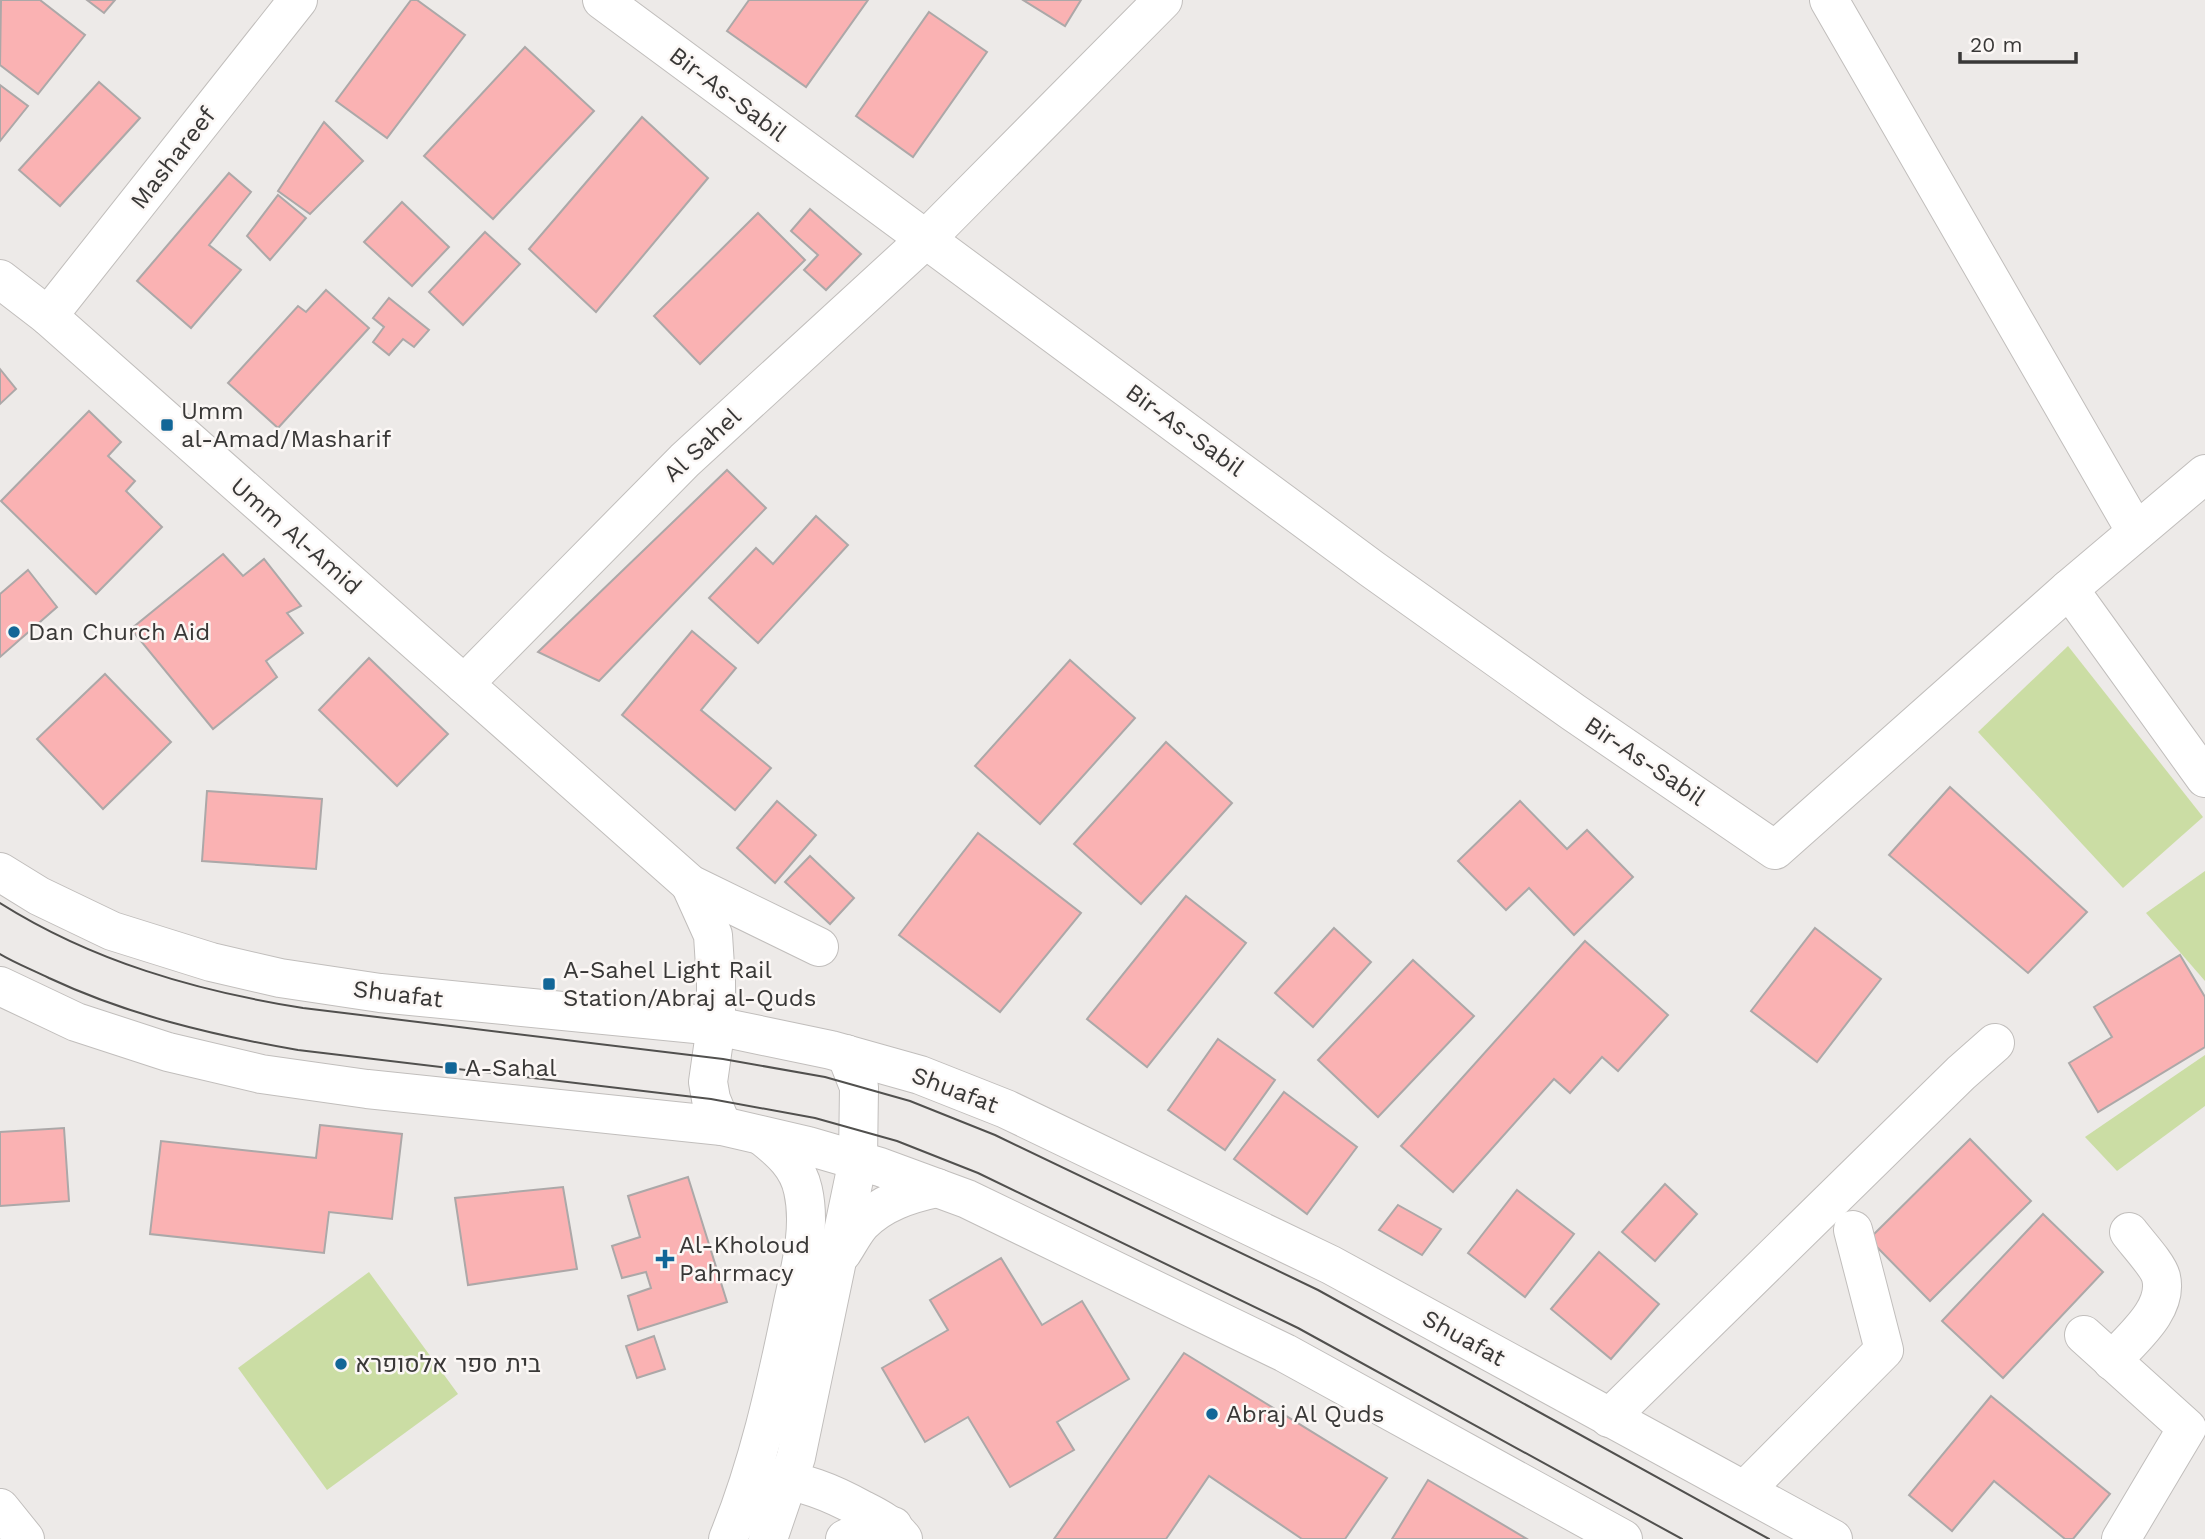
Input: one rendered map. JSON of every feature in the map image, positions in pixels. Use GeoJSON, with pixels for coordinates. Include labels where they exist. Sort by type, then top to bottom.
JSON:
{"type":"FeatureCollection","features":[{"type":"Feature","properties":{"kind":"street","name":"Mashareef"},"geometry":{"type":"LineString","coordinates":[[48,316],[298,0]]}},
{"type":"Feature","properties":{"kind":"street","name":"Bir-As-Sabil"},"geometry":{"type":"LineString","coordinates":[[602,0],[1384,577],[1573,712],[1776,850],[2069,589]]}},
{"type":"Feature","properties":{"kind":"street","name":"Al Sahel"},"geometry":{"type":"LineString","coordinates":[[464,684],[685,460],[925,240],[1163,0]]}},
{"type":"Feature","properties":{"kind":"street"},"geometry":{"type":"LineString","coordinates":[[1829,0],[2136,532]]}},
{"type":"Feature","properties":{"kind":"street","name":"Umm Al-Amid"},"geometry":{"type":"LineString","coordinates":[[0,279],[48,316],[464,684]]}},
{"type":"Feature","properties":{"kind":"street"},"geometry":{"type":"LineString","coordinates":[[2205,474],[2069,589],[2205,778]]}},
{"type":"Feature","properties":{"kind":"street"},"geometry":{"type":"LineString","coordinates":[[464,684],[690,884],[819,947]]}},
{"type":"Feature","properties":{"kind":"street","name":"Shuafat"},"geometry":{"type":"LineString","coordinates":[[0,872],[39,896],[112,931],[211,962],[280,978],[380,993],[716,1027],[846,1054],[920,1075],[1006,1109],[1331,1265],[1833,1539]]}},
{"type":"Feature","properties":{"kind":"street"},"geometry":{"type":"LineString","coordinates":[[690,884],[713,936],[716,1027],[708,1082],[711,1099],[722,1126]]}},
{"type":"Feature","properties":{"kind":"street"},"geometry":{"type":"LineString","coordinates":[[3,993],[76,1022],[168,1052],[261,1074],[367,1089],[722,1126],[858,1160],[967,1199],[1285,1353],[1623,1539]]}},
{"type":"Feature","properties":{"kind":"street"},"geometry":{"type":"LineString","coordinates":[[1609,1418],[1951,1082],[1995,1043]]}},
{"type":"Feature","properties":{"kind":"street"},"geometry":{"type":"LineString","coordinates":[[728,1539],[802,1432],[858,1160],[859,1087],[846,1054]]}},
{"type":"Feature","properties":{"kind":"street"},"geometry":{"type":"LineString","coordinates":[[762,1136],[784,1153],[795,1169],[803,1186],[806,1206],[805,1245],[761,1447],[770,1477],[768,1539]]}},
{"type":"Feature","properties":{"kind":"street"},"geometry":{"type":"LineString","coordinates":[[839,1257],[861,1224],[882,1208],[907,1194],[937,1188]]}},
{"type":"Feature","properties":{"kind":"street"},"geometry":{"type":"LineString","coordinates":[[1745,1490],[1884,1350],[1853,1230]]}},
{"type":"Feature","properties":{"kind":"street"},"geometry":{"type":"LineString","coordinates":[[2112,1361],[2155,1311],[2161,1295],[2161,1276],[2129,1232]]}},
{"type":"Feature","properties":{"kind":"street"},"geometry":{"type":"LineString","coordinates":[[2084,1335],[2187,1428],[2121,1539]]}},
{"type":"Feature","properties":{"kind":"street"},"geometry":{"type":"LineString","coordinates":[[770,1477],[835,1494],[898,1533]]}},
{"type":"Feature","properties":{"kind":"street"},"geometry":{"type":"LineString","coordinates":[[0,1508],[25,1539]]}},
{"type":"Feature","properties":{"kind":"street"},"geometry":{"type":"LineString","coordinates":[[845,1539],[860,1532],[898,1533]]}},
{"type":"Feature","properties":{"kind":"green space"},"geometry":{"type":"Polygon","coordinates":[[[2068,646],[2203,817],[2123,888],[1978,732],[2068,646]]]}},
{"type":"Feature","properties":{"kind":"green space"},"geometry":{"type":"Polygon","coordinates":[[[2205,871],[2205,981],[2146,913],[2205,871]]]}},
{"type":"Feature","properties":{"kind":"green space"},"geometry":{"type":"Polygon","coordinates":[[[2205,1055],[2205,1106],[2117,1171],[2085,1137],[2205,1055]]]}},
{"type":"Feature","properties":{"kind":"green space"},"geometry":{"type":"Polygon","coordinates":[[[369,1272],[458,1394],[327,1490],[238,1368],[369,1272]]]}},
{"type":"Feature","properties":{"kind":"building"},"geometry":{"type":"Polygon","coordinates":[[[1,0],[40,0],[85,35],[38,94],[0,65],[1,0]]]}},
{"type":"Feature","properties":{"kind":"building"},"geometry":{"type":"Polygon","coordinates":[[[87,0],[115,0],[104,13],[87,0]]]}},
{"type":"Feature","properties":{"kind":"building"},"geometry":{"type":"Polygon","coordinates":[[[411,0],[417,0],[465,35],[387,138],[336,101],[411,0]]]}},
{"type":"Feature","properties":{"kind":"building"},"geometry":{"type":"Polygon","coordinates":[[[749,0],[868,0],[806,87],[727,31],[749,0]]]}},
{"type":"Feature","properties":{"kind":"building"},"geometry":{"type":"Polygon","coordinates":[[[1023,0],[1081,0],[1065,26],[1023,0]]]}},
{"type":"Feature","properties":{"kind":"building"},"geometry":{"type":"Polygon","coordinates":[[[929,12],[987,52],[913,157],[856,116],[929,12]]]}},
{"type":"Feature","properties":{"kind":"building"},"geometry":{"type":"Polygon","coordinates":[[[525,47],[594,111],[493,219],[424,156],[525,47]]]}},
{"type":"Feature","properties":{"kind":"building"},"geometry":{"type":"Polygon","coordinates":[[[99,82],[140,118],[60,206],[19,170],[99,82]]]}},
{"type":"Feature","properties":{"kind":"building"},"geometry":{"type":"Polygon","coordinates":[[[0,85],[28,106],[0,141],[0,85]]]}},
{"type":"Feature","properties":{"kind":"building"},"geometry":{"type":"Polygon","coordinates":[[[642,117],[708,178],[596,312],[529,249],[642,117]]]}},
{"type":"Feature","properties":{"kind":"building"},"geometry":{"type":"Polygon","coordinates":[[[324,122],[363,161],[310,214],[278,191],[324,122]]]}},
{"type":"Feature","properties":{"kind":"building"},"geometry":{"type":"Polygon","coordinates":[[[229,173],[251,192],[209,245],[241,270],[191,328],[137,281],[229,173]]]}},
{"type":"Feature","properties":{"kind":"building"},"geometry":{"type":"Polygon","coordinates":[[[278,195],[306,218],[270,260],[247,236],[278,195]]]}},
{"type":"Feature","properties":{"kind":"building"},"geometry":{"type":"Polygon","coordinates":[[[402,202],[449,247],[412,286],[364,242],[402,202]]]}},
{"type":"Feature","properties":{"kind":"building"},"geometry":{"type":"Polygon","coordinates":[[[810,209],[861,254],[826,290],[804,270],[818,255],[791,231],[810,209]]]}},
{"type":"Feature","properties":{"kind":"building"},"geometry":{"type":"Polygon","coordinates":[[[758,213],[805,260],[700,364],[654,316],[758,213]]]}},
{"type":"Feature","properties":{"kind":"building"},"geometry":{"type":"Polygon","coordinates":[[[485,232],[520,264],[463,325],[429,292],[485,232]]]}},
{"type":"Feature","properties":{"kind":"building"},"geometry":{"type":"Polygon","coordinates":[[[326,290],[369,328],[278,428],[228,383],[298,306],[306,312],[326,290]]]}},
{"type":"Feature","properties":{"kind":"building"},"geometry":{"type":"Polygon","coordinates":[[[389,298],[429,330],[414,347],[403,339],[389,355],[373,342],[384,327],[373,318],[389,298]]]}},
{"type":"Feature","properties":{"kind":"building"},"geometry":{"type":"Polygon","coordinates":[[[0,369],[16,389],[0,404],[0,369]]]}},
{"type":"Feature","properties":{"kind":"building"},"geometry":{"type":"Polygon","coordinates":[[[89,411],[121,442],[108,456],[135,481],[126,491],[162,527],[96,594],[1,501],[89,411]]]}},
{"type":"Feature","properties":{"kind":"building"},"geometry":{"type":"Polygon","coordinates":[[[727,470],[766,508],[599,681],[538,652],[727,470]]]}},
{"type":"Feature","properties":{"kind":"building"},"geometry":{"type":"Polygon","coordinates":[[[816,516],[848,545],[758,643],[709,598],[756,548],[773,564],[816,516]]]}},
{"type":"Feature","properties":{"kind":"building"},"geometry":{"type":"Polygon","coordinates":[[[223,554],[243,576],[264,559],[301,606],[287,613],[303,633],[266,661],[277,677],[213,729],[131,629],[223,554]]]}},
{"type":"Feature","properties":{"kind":"building","name":"Dan Church Aid"},"geometry":{"type":"Polygon","coordinates":[[[28,570],[57,607],[0,657],[0,594],[28,570]]]}},
{"type":"Feature","properties":{"kind":"building"},"geometry":{"type":"Polygon","coordinates":[[[692,631],[736,668],[701,710],[771,768],[735,810],[622,715],[692,631]]]}},
{"type":"Feature","properties":{"kind":"building"},"geometry":{"type":"Polygon","coordinates":[[[369,658],[448,734],[397,786],[319,710],[369,658]]]}},
{"type":"Feature","properties":{"kind":"building"},"geometry":{"type":"Polygon","coordinates":[[[1070,660],[1135,718],[1040,824],[975,766],[1070,660]]]}},
{"type":"Feature","properties":{"kind":"building"},"geometry":{"type":"Polygon","coordinates":[[[105,674],[171,742],[103,809],[37,739],[105,674]]]}},
{"type":"Feature","properties":{"kind":"building"},"geometry":{"type":"Polygon","coordinates":[[[1166,742],[1232,803],[1141,904],[1074,844],[1166,742]]]}},
{"type":"Feature","properties":{"kind":"building"},"geometry":{"type":"Polygon","coordinates":[[[1950,787],[2087,912],[2028,973],[1889,855],[1950,787]]]}},
{"type":"Feature","properties":{"kind":"building"},"geometry":{"type":"Polygon","coordinates":[[[207,791],[322,799],[316,869],[202,861],[207,791]]]}},
{"type":"Feature","properties":{"kind":"building"},"geometry":{"type":"Polygon","coordinates":[[[777,801],[816,835],[775,883],[737,848],[777,801]]]}},
{"type":"Feature","properties":{"kind":"building"},"geometry":{"type":"Polygon","coordinates":[[[1520,801],[1567,849],[1587,830],[1633,877],[1574,935],[1529,888],[1506,910],[1458,861],[1520,801]]]}},
{"type":"Feature","properties":{"kind":"building"},"geometry":{"type":"Polygon","coordinates":[[[978,833],[1081,913],[1000,1012],[899,935],[978,833]]]}},
{"type":"Feature","properties":{"kind":"building"},"geometry":{"type":"Polygon","coordinates":[[[810,856],[854,898],[830,924],[785,882],[810,856]]]}},
{"type":"Feature","properties":{"kind":"building"},"geometry":{"type":"Polygon","coordinates":[[[1186,896],[1246,943],[1147,1067],[1087,1019],[1186,896]]]}},
{"type":"Feature","properties":{"kind":"building"},"geometry":{"type":"Polygon","coordinates":[[[1334,928],[1371,962],[1313,1027],[1275,993],[1334,928]]]}},
{"type":"Feature","properties":{"kind":"building"},"geometry":{"type":"Polygon","coordinates":[[[1815,928],[1881,979],[1817,1062],[1751,1011],[1815,928]]]}},
{"type":"Feature","properties":{"kind":"building"},"geometry":{"type":"Polygon","coordinates":[[[1585,941],[1668,1015],[1618,1071],[1602,1057],[1570,1093],[1554,1079],[1453,1192],[1401,1146],[1585,941]]]}},
{"type":"Feature","properties":{"kind":"building"},"geometry":{"type":"Polygon","coordinates":[[[2180,955],[2205,997],[2205,1047],[2098,1112],[2069,1063],[2112,1037],[2094,1007],[2180,955]]]}},
{"type":"Feature","properties":{"kind":"building"},"geometry":{"type":"Polygon","coordinates":[[[1413,960],[1474,1016],[1378,1117],[1318,1060],[1413,960]]]}},
{"type":"Feature","properties":{"kind":"building"},"geometry":{"type":"Polygon","coordinates":[[[1218,1039],[1275,1080],[1225,1150],[1168,1110],[1218,1039]]]}},
{"type":"Feature","properties":{"kind":"building"},"geometry":{"type":"Polygon","coordinates":[[[1284,1092],[1357,1147],[1307,1214],[1234,1159],[1284,1092]]]}},
{"type":"Feature","properties":{"kind":"building"},"geometry":{"type":"Polygon","coordinates":[[[320,1125],[402,1134],[392,1219],[329,1212],[324,1253],[150,1234],[161,1141],[316,1158],[320,1125]]]}},
{"type":"Feature","properties":{"kind":"building"},"geometry":{"type":"Polygon","coordinates":[[[64,1128],[69,1201],[0,1206],[0,1132],[64,1128]]]}},
{"type":"Feature","properties":{"kind":"building"},"geometry":{"type":"Polygon","coordinates":[[[1970,1139],[2031,1201],[1930,1301],[1869,1239],[1970,1139]]]}},
{"type":"Feature","properties":{"kind":"building","name":"Al-Kholoud Pahrmacy"},"geometry":{"type":"Polygon","coordinates":[[[688,1177],[727,1302],[638,1330],[628,1296],[651,1288],[646,1272],[622,1278],[612,1246],[640,1237],[628,1196],[688,1177]]]}},
{"type":"Feature","properties":{"kind":"building"},"geometry":{"type":"Polygon","coordinates":[[[1665,1184],[1697,1214],[1655,1261],[1622,1232],[1665,1184]]]}},
{"type":"Feature","properties":{"kind":"building"},"geometry":{"type":"Polygon","coordinates":[[[563,1187],[577,1269],[468,1285],[455,1198],[563,1187]]]}},
{"type":"Feature","properties":{"kind":"building"},"geometry":{"type":"Polygon","coordinates":[[[1517,1190],[1574,1234],[1525,1297],[1468,1253],[1517,1190]]]}},
{"type":"Feature","properties":{"kind":"building"},"geometry":{"type":"Polygon","coordinates":[[[1398,1205],[1441,1229],[1422,1255],[1379,1230],[1398,1205]]]}},
{"type":"Feature","properties":{"kind":"building"},"geometry":{"type":"Polygon","coordinates":[[[2043,1214],[2103,1272],[2003,1378],[1942,1321],[2043,1214]]]}},
{"type":"Feature","properties":{"kind":"building"},"geometry":{"type":"Polygon","coordinates":[[[1599,1252],[1659,1304],[1611,1359],[1551,1309],[1599,1252]]]}},
{"type":"Feature","properties":{"kind":"building"},"geometry":{"type":"Polygon","coordinates":[[[1001,1258],[1042,1325],[1082,1301],[1129,1379],[1057,1422],[1074,1450],[1010,1487],[968,1417],[925,1442],[882,1368],[948,1330],[930,1300],[1001,1258]]]}},
{"type":"Feature","properties":{"kind":"building"},"geometry":{"type":"Polygon","coordinates":[[[654,1336],[665,1369],[637,1378],[626,1346],[654,1336]]]}},
{"type":"Feature","properties":{"kind":"building","name":"Abraj Al Quds"},"geometry":{"type":"Polygon","coordinates":[[[1184,1353],[1387,1478],[1345,1539],[1302,1539],[1209,1476],[1166,1539],[1054,1539],[1184,1353]]]}},
{"type":"Feature","properties":{"kind":"building"},"geometry":{"type":"Polygon","coordinates":[[[1991,1396],[2110,1494],[2073,1539],[2065,1539],[1994,1481],[1952,1531],[1909,1495],[1991,1396]]]}},
{"type":"Feature","properties":{"kind":"building"},"geometry":{"type":"Polygon","coordinates":[[[1428,1480],[1527,1539],[1392,1539],[1428,1480]]]}},
{"type":"Feature","properties":{"kind":"tram line"},"geometry":{"type":"LineString","coordinates":[[0,903],[35,923],[108,957],[184,983],[223,993],[303,1008],[723,1059],[825,1077],[910,1101],[995,1135],[1318,1290],[1769,1539]]}},
{"type":"Feature","properties":{"kind":"tram line"},"geometry":{"type":"LineString","coordinates":[[0,954],[109,1003],[234,1038],[298,1050],[711,1099],[815,1118],[897,1141],[978,1173],[1298,1328],[1682,1539]]}},
{"type":"Feature","properties":{"kind":"place","name":"Umm al-Amad/Masharif"},"geometry":{"type":"Point","coordinates":[167,425]}},
{"type":"Feature","properties":{"kind":"place","name":"Dan Church Aid"},"geometry":{"type":"Point","coordinates":[14,632]}},
{"type":"Feature","properties":{"kind":"place","name":"A-Sahel Light Rail Station/Abraj al-Quds"},"geometry":{"type":"Point","coordinates":[549,984]}},
{"type":"Feature","properties":{"kind":"place","name":"A-Sahal"},"geometry":{"type":"Point","coordinates":[451,1068]}},
{"type":"Feature","properties":{"kind":"place","name":"Al-Kholoud Pahrmacy"},"geometry":{"type":"Point","coordinates":[665,1259]}},
{"type":"Feature","properties":{"kind":"place","name":"בית ספר אלסופרא"},"geometry":{"type":"Point","coordinates":[341,1364]}},
{"type":"Feature","properties":{"kind":"place","name":"Abraj Al Quds"},"geometry":{"type":"Point","coordinates":[1212,1414]}}]}
